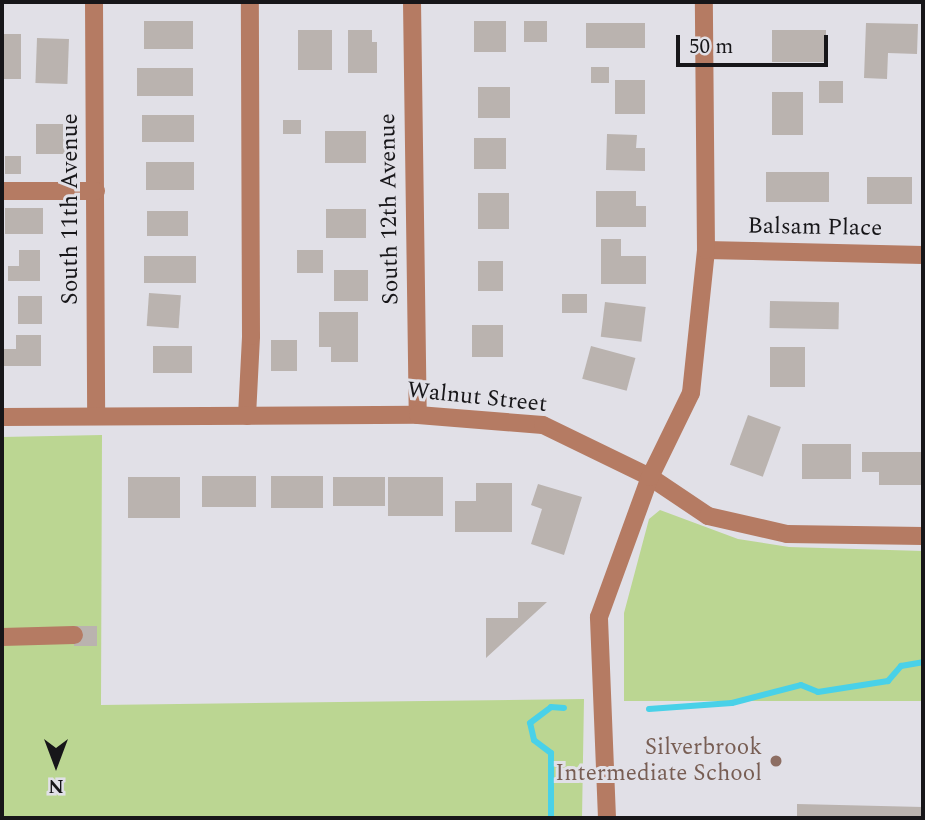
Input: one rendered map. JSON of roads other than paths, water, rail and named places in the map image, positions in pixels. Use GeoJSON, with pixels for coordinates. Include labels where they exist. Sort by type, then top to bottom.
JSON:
{"type":"FeatureCollection","features":[{"type":"Feature","properties":{"kind":"street","name":"South 11th Avenue"},"geometry":{"type":"LineString","coordinates":[[94,2],[96,415]]}},
{"type":"Feature","properties":{"kind":"street"},"geometry":{"type":"LineString","coordinates":[[247,416],[251,336],[250,2]]}},
{"type":"Feature","properties":{"kind":"street","name":"South 12th Avenue"},"geometry":{"type":"LineString","coordinates":[[412,2],[418,415]]}},
{"type":"Feature","properties":{"kind":"street"},"geometry":{"type":"LineString","coordinates":[[607,818],[599,617],[650,477],[691,393],[706,250],[704,2]]}},
{"type":"Feature","properties":{"kind":"street"},"geometry":{"type":"LineString","coordinates":[[2,191],[96,191]]}},
{"type":"Feature","properties":{"kind":"street","name":"Balsam Place"},"geometry":{"type":"LineString","coordinates":[[706,250],[923,255]]}},
{"type":"Feature","properties":{"kind":"street","name":"Walnut Street"},"geometry":{"type":"LineString","coordinates":[[2,417],[418,415],[543,425],[650,477],[708,516],[787,534],[923,536]]}},
{"type":"Feature","properties":{"kind":"street"},"geometry":{"type":"LineString","coordinates":[[2,637],[74,635]]}},
{"type":"Feature","properties":{"kind":"waterway"},"geometry":{"type":"LineString","coordinates":[[649,709],[732,703],[801,685],[818,692],[888,681],[901,666],[923,662]]}},
{"type":"Feature","properties":{"kind":"waterway"},"geometry":{"type":"LineString","coordinates":[[551,818],[551,753],[534,740],[530,723],[551,707],[564,708]]}},
{"type":"Feature","properties":{"kind":"place","name":"Silverbrook Intermediate School"},"geometry":{"type":"Point","coordinates":[776,761]}}]}
